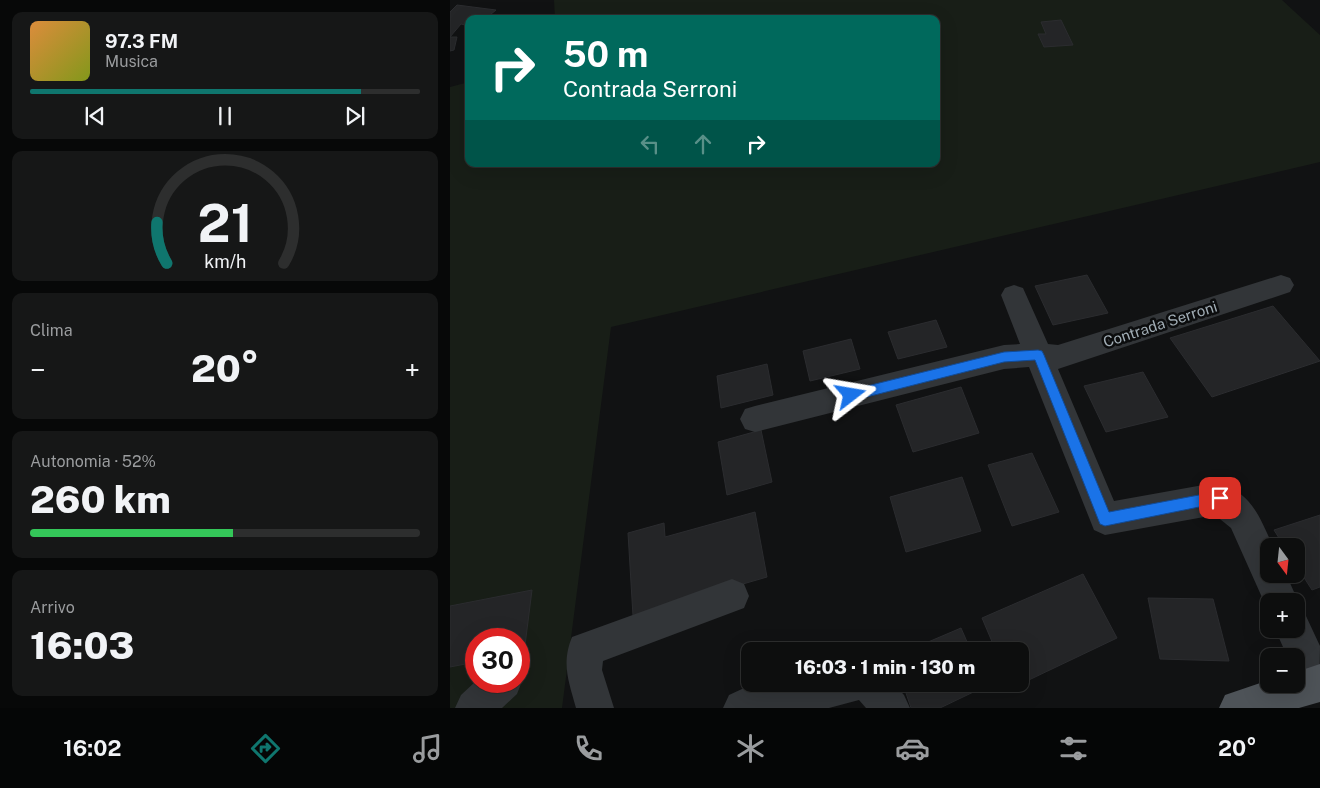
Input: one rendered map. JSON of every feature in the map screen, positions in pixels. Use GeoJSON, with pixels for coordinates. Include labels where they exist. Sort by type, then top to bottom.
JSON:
{"type":"FeatureCollection","features":[{"type":"Feature","properties":{"kind":"main road"},"geometry":{"type":"LineString","coordinates":[[1238,708],[1319,683]]}},
{"type":"Feature","properties":{"kind":"street","name":"Contrada Serroni"},"geometry":{"type":"LineString","coordinates":[[755,419],[1004,357],[1038,355],[1058,357],[1281,285]]}},
{"type":"Feature","properties":{"kind":"street"},"geometry":{"type":"LineString","coordinates":[[1014,295],[1105,519],[1220,498],[1242,517],[1277,593]]}},
{"type":"Feature","properties":{"kind":"street"},"geometry":{"type":"LineString","coordinates":[[595,708],[584,670],[585,650],[732,596]]}},
{"type":"Feature","properties":{"kind":"street"},"geometry":{"type":"LineString","coordinates":[[1298,638],[1319,683]]}},
{"type":"Feature","properties":{"kind":"street"},"geometry":{"type":"LineString","coordinates":[[742,708],[817,692]]}},
{"type":"Feature","properties":{"kind":"street"},"geometry":{"type":"LineString","coordinates":[[876,692],[891,708]]}},
{"type":"Feature","properties":{"kind":"street"},"geometry":{"type":"LineString","coordinates":[[474,708],[491,693]]}},
{"type":"Feature","properties":{"kind":"shaded area"},"geometry":{"type":"Polygon","coordinates":[[[554,0],[1282,0],[1320,35],[1320,162],[611,327],[562,708],[450,708],[450,87],[465,83],[465,167],[940,167],[940,15],[555,15],[554,0]]]}},
{"type":"Feature","properties":{"kind":"building"},"geometry":{"type":"Polygon","coordinates":[[[457,5],[496,10],[490,15],[465,15],[465,25],[461,24],[450,37],[450,12],[457,5]]]}},
{"type":"Feature","properties":{"kind":"building"},"geometry":{"type":"Polygon","coordinates":[[[1061,20],[1073,45],[1044,47],[1038,34],[1046,34],[1041,22],[1061,20]]]}},
{"type":"Feature","properties":{"kind":"building"},"geometry":{"type":"Polygon","coordinates":[[[450,37],[457,37],[454,50],[450,51],[450,37]]]}},
{"type":"Feature","properties":{"kind":"building"},"geometry":{"type":"Polygon","coordinates":[[[1087,275],[1108,313],[1053,325],[1035,286],[1087,275]]]}},
{"type":"Feature","properties":{"kind":"building"},"geometry":{"type":"Polygon","coordinates":[[[1273,306],[1320,361],[1212,397],[1170,338],[1273,306]]]}},
{"type":"Feature","properties":{"kind":"building"},"geometry":{"type":"Polygon","coordinates":[[[936,320],[947,347],[898,359],[888,332],[936,320]]]}},
{"type":"Feature","properties":{"kind":"building"},"geometry":{"type":"Polygon","coordinates":[[[851,339],[860,369],[810,381],[803,351],[851,339]]]}},
{"type":"Feature","properties":{"kind":"building"},"geometry":{"type":"Polygon","coordinates":[[[767,364],[773,395],[721,408],[717,376],[767,364]]]}},
{"type":"Feature","properties":{"kind":"building"},"geometry":{"type":"Polygon","coordinates":[[[1143,372],[1168,417],[1106,432],[1084,386],[1143,372]]]}},
{"type":"Feature","properties":{"kind":"building"},"geometry":{"type":"Polygon","coordinates":[[[961,387],[979,433],[913,452],[896,405],[961,387]]]}},
{"type":"Feature","properties":{"kind":"building"},"geometry":{"type":"Polygon","coordinates":[[[761,430],[772,482],[727,495],[718,442],[761,430]]]}},
{"type":"Feature","properties":{"kind":"building"},"geometry":{"type":"Polygon","coordinates":[[[1032,453],[1059,512],[1012,526],[988,465],[1032,453]]]}},
{"type":"Feature","properties":{"kind":"building"},"geometry":{"type":"Polygon","coordinates":[[[962,477],[981,531],[906,552],[890,497],[962,477]]]}},
{"type":"Feature","properties":{"kind":"building"},"geometry":{"type":"Polygon","coordinates":[[[755,512],[767,577],[633,616],[628,533],[664,523],[665,537],[755,512]]]}},
{"type":"Feature","properties":{"kind":"building"},"geometry":{"type":"Polygon","coordinates":[[[1320,515],[1320,587],[1312,590],[1305,579],[1305,538],[1279,538],[1274,530],[1320,515]]]}},
{"type":"Feature","properties":{"kind":"building"},"geometry":{"type":"Polygon","coordinates":[[[1083,574],[1117,638],[1029,680],[1029,642],[992,642],[982,618],[1083,574]]]}},
{"type":"Feature","properties":{"kind":"building"},"geometry":{"type":"Polygon","coordinates":[[[532,590],[527,628],[465,628],[465,664],[450,667],[450,606],[532,590]]]}},
{"type":"Feature","properties":{"kind":"building"},"geometry":{"type":"Polygon","coordinates":[[[1148,598],[1213,599],[1229,661],[1160,659],[1148,598]]]}},
{"type":"Feature","properties":{"kind":"building"},"geometry":{"type":"Polygon","coordinates":[[[961,628],[967,642],[928,642],[961,628]]]}},
{"type":"Feature","properties":{"kind":"building"},"geometry":{"type":"Polygon","coordinates":[[[906,692],[973,692],[940,708],[911,708],[906,692]]]}},
{"type":"Feature","properties":{"kind":"route"},"geometry":{"type":"LineString","coordinates":[[851,395],[1004,357],[1038,355],[1105,519],[1220,498]]}}]}
